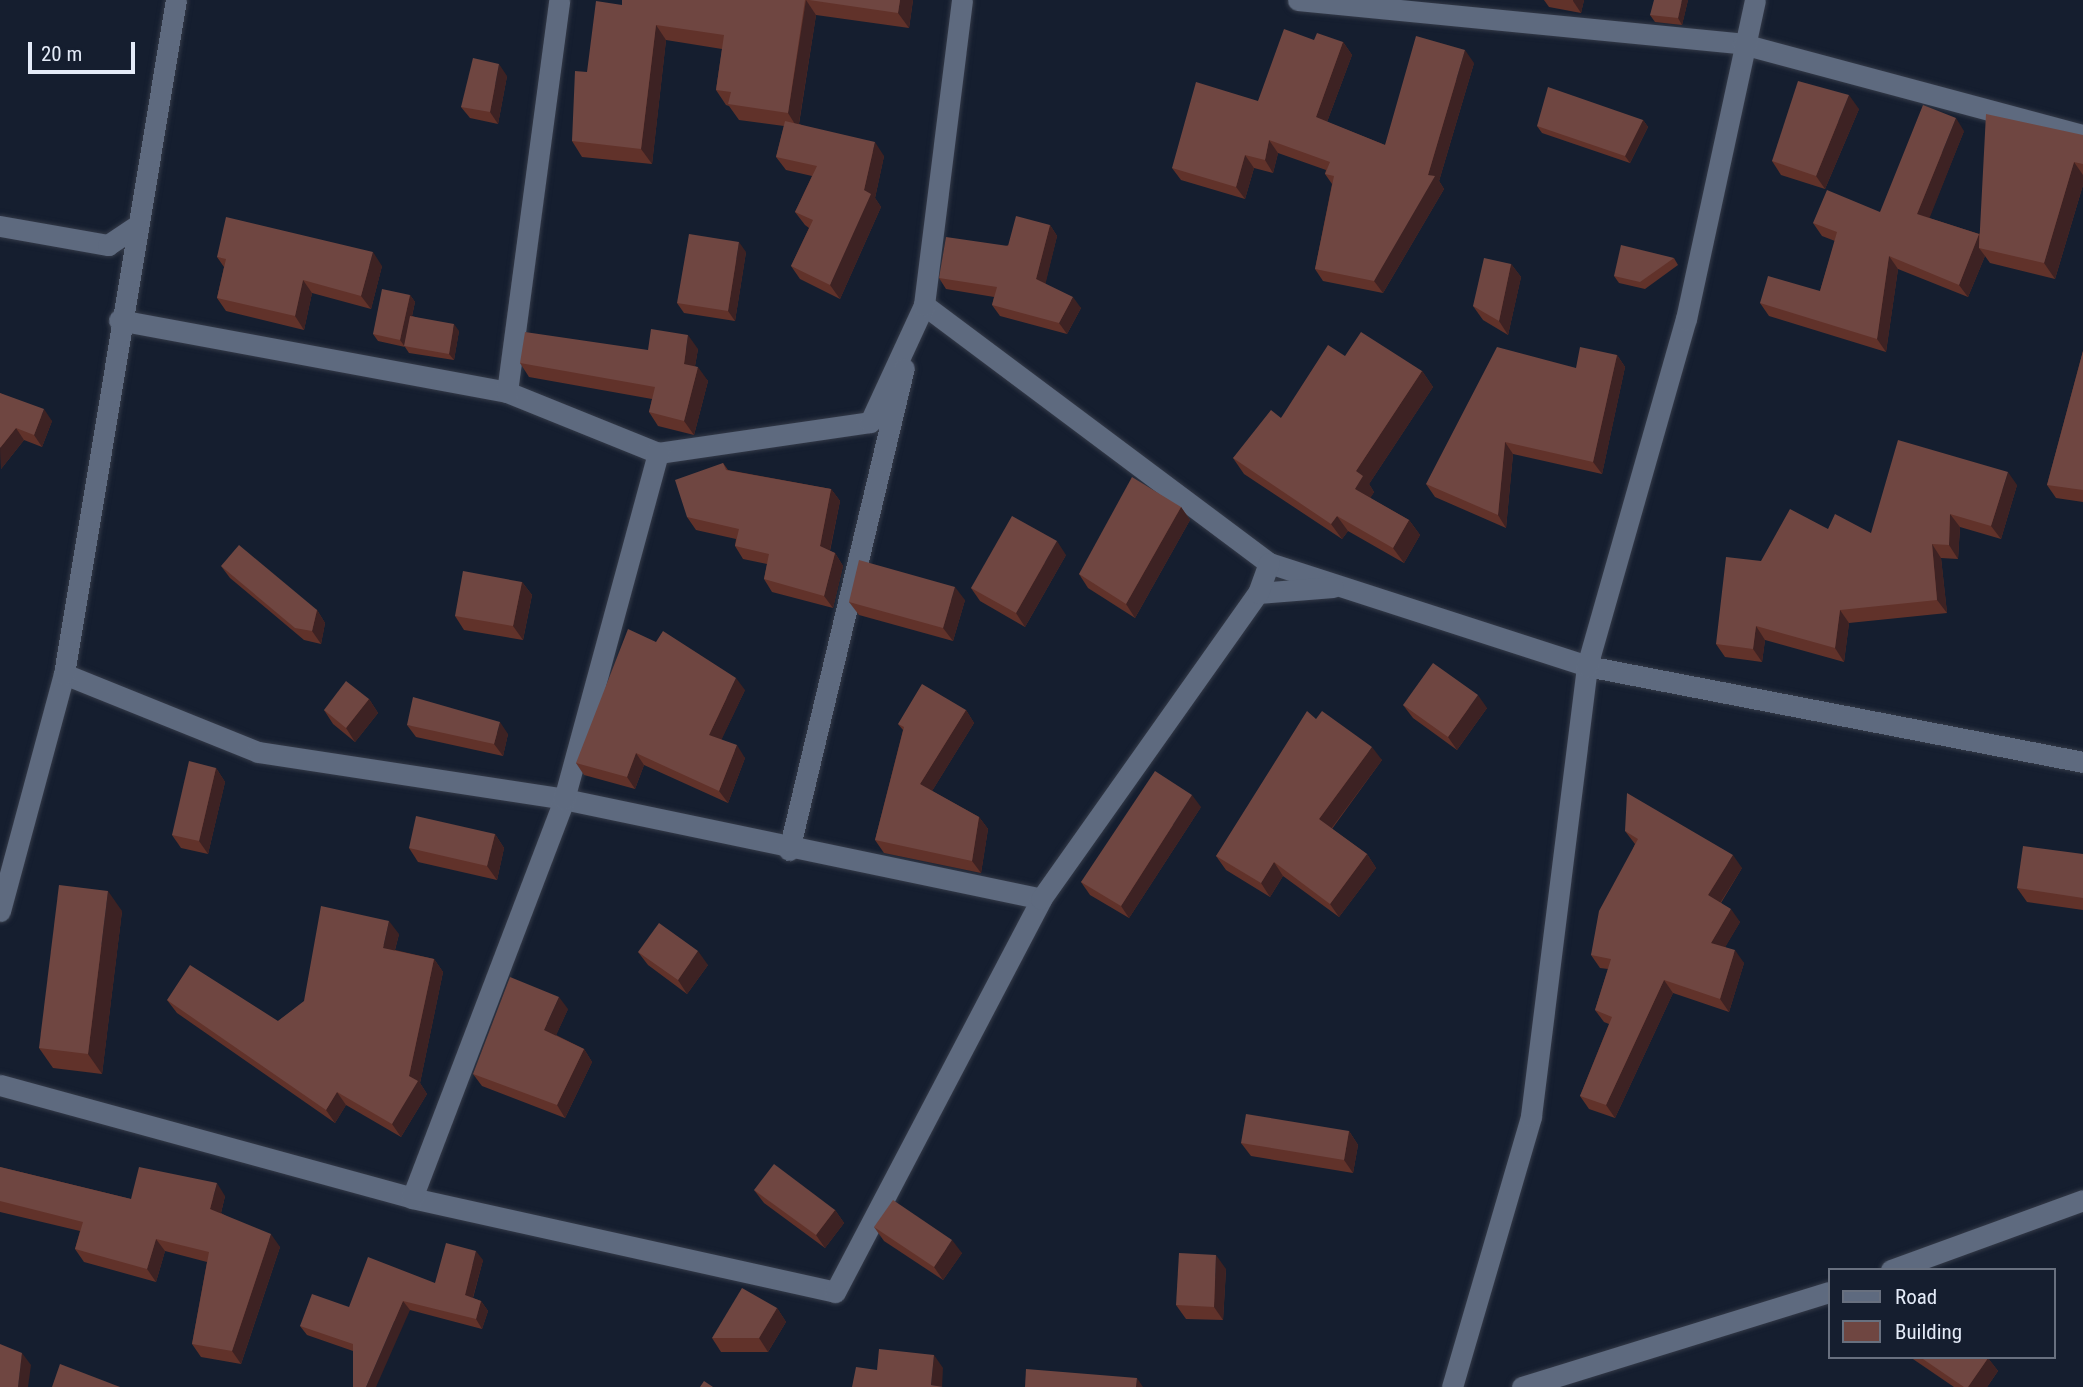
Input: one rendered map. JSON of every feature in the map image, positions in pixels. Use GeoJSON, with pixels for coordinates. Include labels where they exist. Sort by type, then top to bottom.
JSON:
{"type":"FeatureCollection","features":[{"type":"Feature","properties":{"kind":"street"},"geometry":{"type":"LineString","coordinates":[[0,911],[64,674],[127,271],[176,0]]}},
{"type":"Feature","properties":{"kind":"street"},"geometry":{"type":"LineString","coordinates":[[507,392],[559,0]]}},
{"type":"Feature","properties":{"kind":"street"},"geometry":{"type":"LineString","coordinates":[[119,320],[507,392],[658,453],[870,422],[924,305],[962,0]]}},
{"type":"Feature","properties":{"kind":"street"},"geometry":{"type":"LineString","coordinates":[[1298,0],[1743,44],[2083,135]]}},
{"type":"Feature","properties":{"kind":"street"},"geometry":{"type":"LineString","coordinates":[[1452,1387],[1531,1116],[1587,666],[1686,319],[1743,44],[1755,0]]}},
{"type":"Feature","properties":{"kind":"street"},"geometry":{"type":"LineString","coordinates":[[0,226],[108,245],[135,227]]}},
{"type":"Feature","properties":{"kind":"street"},"geometry":{"type":"LineString","coordinates":[[108,245],[127,271]]}},
{"type":"Feature","properties":{"kind":"street"},"geometry":{"type":"LineString","coordinates":[[924,305],[1269,563],[1587,666],[2083,762]]}},
{"type":"Feature","properties":{"kind":"street"},"geometry":{"type":"LineString","coordinates":[[789,850],[915,325]]}},
{"type":"Feature","properties":{"kind":"street"},"geometry":{"type":"LineString","coordinates":[[412,1198],[565,799],[658,453]]}},
{"type":"Feature","properties":{"kind":"street"},"geometry":{"type":"LineString","coordinates":[[0,1085],[412,1198],[835,1292],[1041,899],[1258,593],[1269,563]]}},
{"type":"Feature","properties":{"kind":"street"},"geometry":{"type":"LineString","coordinates":[[1258,593],[1341,586]]}},
{"type":"Feature","properties":{"kind":"street"},"geometry":{"type":"LineString","coordinates":[[64,674],[258,752],[565,799],[789,850],[1041,899]]}},
{"type":"Feature","properties":{"kind":"street"},"geometry":{"type":"LineString","coordinates":[[1896,1268],[2083,1200]]}},
{"type":"Feature","properties":{"kind":"street"},"geometry":{"type":"LineString","coordinates":[[1522,1387],[1828,1292]]}},
{"type":"Feature","properties":{"kind":"building"},"geometry":{"type":"Polygon","coordinates":[[[622,0],[805,0],[788,113],[728,104],[731,92],[716,90],[724,35],[656,25],[641,149],[572,141],[575,71],[587,72],[596,1],[622,5],[622,0]]]}},
{"type":"Feature","properties":{"kind":"building"},"geometry":{"type":"Polygon","coordinates":[[[809,0],[900,0],[898,13],[809,0]]]}},
{"type":"Feature","properties":{"kind":"building"},"geometry":{"type":"Polygon","coordinates":[[[1654,0],[1682,0],[1678,18],[1650,15],[1654,0]]]}},
{"type":"Feature","properties":{"kind":"building"},"geometry":{"type":"Polygon","coordinates":[[[1284,29],[1314,40],[1317,33],[1343,42],[1316,117],[1385,145],[1416,36],[1465,50],[1428,175],[1435,176],[1374,281],[1315,269],[1334,176],[1325,174],[1330,162],[1269,140],[1265,160],[1245,155],[1236,187],[1172,168],[1196,82],[1258,101],[1284,29]]]}},
{"type":"Feature","properties":{"kind":"building"},"geometry":{"type":"Polygon","coordinates":[[[473,58],[499,64],[490,112],[461,107],[473,58]]]}},
{"type":"Feature","properties":{"kind":"building"},"geometry":{"type":"Polygon","coordinates":[[[1798,81],[1849,95],[1816,176],[1772,161],[1798,81]]]}},
{"type":"Feature","properties":{"kind":"building"},"geometry":{"type":"Polygon","coordinates":[[[1548,87],[1643,120],[1625,156],[1537,126],[1548,87]]]}},
{"type":"Feature","properties":{"kind":"building"},"geometry":{"type":"Polygon","coordinates":[[[1923,105],[1956,118],[1917,214],[1979,234],[1959,285],[1889,256],[1877,339],[1760,303],[1768,276],[1820,291],[1837,232],[1813,223],[1827,190],[1880,212],[1923,105]]]}},
{"type":"Feature","properties":{"kind":"building"},"geometry":{"type":"Polygon","coordinates":[[[1986,114],[2083,135],[2083,164],[2074,162],[2044,263],[1979,248],[1986,114]]]}},
{"type":"Feature","properties":{"kind":"building"},"geometry":{"type":"Polygon","coordinates":[[[785,121],[875,142],[864,190],[871,194],[830,285],[791,266],[813,220],[795,212],[817,166],[776,157],[785,121]]]}},
{"type":"Feature","properties":{"kind":"building"},"geometry":{"type":"Polygon","coordinates":[[[1016,216],[1050,225],[1036,279],[1073,297],[1059,323],[992,305],[997,287],[939,278],[946,237],[1008,246],[1016,216]]]}},
{"type":"Feature","properties":{"kind":"building"},"geometry":{"type":"Polygon","coordinates":[[[226,217],[373,252],[361,296],[303,280],[295,316],[217,298],[226,259],[217,257],[226,217]]]}},
{"type":"Feature","properties":{"kind":"building"},"geometry":{"type":"Polygon","coordinates":[[[689,234],[739,242],[728,311],[677,303],[689,234]]]}},
{"type":"Feature","properties":{"kind":"building"},"geometry":{"type":"Polygon","coordinates":[[[1621,245],[1674,258],[1640,282],[1614,276],[1621,245]]]}},
{"type":"Feature","properties":{"kind":"building"},"geometry":{"type":"Polygon","coordinates":[[[1484,258],[1511,264],[1499,321],[1473,306],[1484,258]]]}},
{"type":"Feature","properties":{"kind":"building"},"geometry":{"type":"Polygon","coordinates":[[[382,289],[410,295],[400,340],[373,334],[382,289]]]}},
{"type":"Feature","properties":{"kind":"building"},"geometry":{"type":"Polygon","coordinates":[[[410,316],[454,324],[449,354],[404,346],[410,316]]]}},
{"type":"Feature","properties":{"kind":"building"},"geometry":{"type":"Polygon","coordinates":[[[651,329],[688,335],[684,364],[698,367],[684,421],[649,412],[655,387],[520,363],[525,332],[648,350],[651,329]]]}},
{"type":"Feature","properties":{"kind":"building"},"geometry":{"type":"Polygon","coordinates":[[[1361,332],[1422,371],[1356,471],[1363,476],[1355,489],[1409,520],[1393,548],[1337,516],[1331,524],[1233,458],[1271,410],[1281,418],[1328,345],[1345,356],[1361,332]]]}},
{"type":"Feature","properties":{"kind":"building"},"geometry":{"type":"Polygon","coordinates":[[[1497,347],[1576,368],[1580,347],[1617,355],[1593,462],[1505,442],[1498,515],[1426,484],[1497,347]]]}},
{"type":"Feature","properties":{"kind":"building"},"geometry":{"type":"Polygon","coordinates":[[[2083,351],[2083,490],[2047,485],[2083,351]]]}},
{"type":"Feature","properties":{"kind":"building"},"geometry":{"type":"Polygon","coordinates":[[[0,393],[44,409],[34,435],[16,428],[0,448],[0,393]]]}},
{"type":"Feature","properties":{"kind":"building"},"geometry":{"type":"Polygon","coordinates":[[[1898,440],[2008,472],[1991,526],[1950,514],[1949,545],[1932,544],[1937,600],[1840,610],[1835,648],[1756,626],[1753,649],[1716,644],[1726,557],[1761,561],[1790,509],[1828,529],[1835,514],[1871,533],[1898,440]]]}},
{"type":"Feature","properties":{"kind":"building"},"geometry":{"type":"Polygon","coordinates":[[[723,463],[726,470],[831,489],[820,546],[835,553],[824,596],[764,579],[769,554],[735,546],[739,529],[687,517],[675,480],[723,463]]]}},
{"type":"Feature","properties":{"kind":"building"},"geometry":{"type":"Polygon","coordinates":[[[1132,477],[1181,507],[1126,604],[1079,574],[1132,477]]]}},
{"type":"Feature","properties":{"kind":"building"},"geometry":{"type":"Polygon","coordinates":[[[1012,516],[1057,541],[1016,613],[971,588],[1012,516]]]}},
{"type":"Feature","properties":{"kind":"building"},"geometry":{"type":"Polygon","coordinates":[[[239,545],[317,610],[312,631],[295,628],[221,566],[239,545]]]}},
{"type":"Feature","properties":{"kind":"building"},"geometry":{"type":"Polygon","coordinates":[[[859,560],[955,587],[943,628],[849,602],[859,560]]]}},
{"type":"Feature","properties":{"kind":"building"},"geometry":{"type":"Polygon","coordinates":[[[463,571],[522,582],[513,626],[455,616],[463,571]]]}},
{"type":"Feature","properties":{"kind":"building"},"geometry":{"type":"Polygon","coordinates":[[[628,629],[656,642],[663,631],[736,678],[709,735],[737,745],[719,791],[636,753],[627,777],[576,763],[628,629]]]}},
{"type":"Feature","properties":{"kind":"building"},"geometry":{"type":"Polygon","coordinates":[[[1433,663],[1478,695],[1448,737],[1403,705],[1433,663]]]}},
{"type":"Feature","properties":{"kind":"building"},"geometry":{"type":"Polygon","coordinates":[[[346,681],[369,699],[346,728],[324,710],[346,681]]]}},
{"type":"Feature","properties":{"kind":"building"},"geometry":{"type":"Polygon","coordinates":[[[922,684],[966,710],[920,784],[979,817],[972,861],[875,840],[904,727],[898,724],[922,684]]]}},
{"type":"Feature","properties":{"kind":"building"},"geometry":{"type":"Polygon","coordinates":[[[413,697],[500,722],[494,744],[407,725],[413,697]]]}},
{"type":"Feature","properties":{"kind":"building"},"geometry":{"type":"Polygon","coordinates":[[[1307,711],[1316,719],[1322,711],[1372,747],[1319,819],[1367,854],[1330,904],[1274,862],[1261,883],[1216,856],[1307,711]]]}},
{"type":"Feature","properties":{"kind":"building"},"geometry":{"type":"Polygon","coordinates":[[[189,761],[216,768],[199,841],[172,835],[189,761]]]}},
{"type":"Feature","properties":{"kind":"building"},"geometry":{"type":"Polygon","coordinates":[[[1155,771],[1192,795],[1121,906],[1081,882],[1155,771]]]}},
{"type":"Feature","properties":{"kind":"building"},"geometry":{"type":"Polygon","coordinates":[[[1627,793],[1733,855],[1708,895],[1731,909],[1711,943],[1735,950],[1720,999],[1664,980],[1606,1105],[1580,1096],[1612,1017],[1595,1010],[1611,959],[1591,955],[1599,911],[1638,839],[1625,831],[1627,793]]]}},
{"type":"Feature","properties":{"kind":"building"},"geometry":{"type":"Polygon","coordinates":[[[416,816],[495,834],[487,866],[409,848],[416,816]]]}},
{"type":"Feature","properties":{"kind":"building"},"geometry":{"type":"Polygon","coordinates":[[[2023,846],[2083,854],[2083,898],[2017,888],[2023,846]]]}},
{"type":"Feature","properties":{"kind":"building"},"geometry":{"type":"Polygon","coordinates":[[[59,885],[108,891],[88,1054],[39,1048],[59,885]]]}},
{"type":"Feature","properties":{"kind":"building"},"geometry":{"type":"Polygon","coordinates":[[[321,906],[389,921],[383,948],[434,959],[409,1076],[418,1081],[392,1124],[337,1092],[326,1110],[167,1000],[190,965],[278,1021],[304,1001],[321,906]]]}},
{"type":"Feature","properties":{"kind":"building"},"geometry":{"type":"Polygon","coordinates":[[[659,923],[698,951],[678,980],[638,952],[659,923]]]}},
{"type":"Feature","properties":{"kind":"building"},"geometry":{"type":"Polygon","coordinates":[[[510,977],[559,997],[544,1030],[584,1049],[557,1105],[473,1074],[510,977]]]}},
{"type":"Feature","properties":{"kind":"building"},"geometry":{"type":"Polygon","coordinates":[[[1246,1114],[1349,1131],[1344,1160],[1241,1143],[1246,1114]]]}},
{"type":"Feature","properties":{"kind":"building"},"geometry":{"type":"Polygon","coordinates":[[[774,1164],[835,1210],[816,1235],[754,1190],[774,1164]]]}},
{"type":"Feature","properties":{"kind":"building"},"geometry":{"type":"Polygon","coordinates":[[[0,1167],[131,1199],[139,1167],[217,1183],[210,1209],[271,1234],[232,1351],[192,1344],[209,1252],[156,1239],[147,1269],[75,1249],[83,1222],[0,1201],[0,1167]]]}},
{"type":"Feature","properties":{"kind":"building"},"geometry":{"type":"Polygon","coordinates":[[[893,1200],[952,1240],[934,1267],[874,1227],[893,1200]]]}},
{"type":"Feature","properties":{"kind":"building"},"geometry":{"type":"Polygon","coordinates":[[[446,1243],[476,1251],[465,1295],[481,1301],[476,1319],[403,1301],[366,1387],[353,1387],[353,1344],[300,1326],[312,1294],[349,1307],[368,1257],[435,1283],[446,1243]]]}},
{"type":"Feature","properties":{"kind":"building"},"geometry":{"type":"Polygon","coordinates":[[[1179,1253],[1216,1255],[1214,1307],[1176,1305],[1179,1253]]]}},
{"type":"Feature","properties":{"kind":"building"},"geometry":{"type":"Polygon","coordinates":[[[742,1288],[777,1308],[759,1338],[712,1338],[742,1288]]]}},
{"type":"Feature","properties":{"kind":"building"},"geometry":{"type":"Polygon","coordinates":[[[0,1344],[22,1353],[18,1387],[0,1387],[0,1344]]]}},
{"type":"Feature","properties":{"kind":"building"},"geometry":{"type":"Polygon","coordinates":[[[879,1349],[934,1355],[931,1385],[943,1387],[852,1387],[856,1367],[877,1370],[879,1349]]]}},
{"type":"Feature","properties":{"kind":"building"},"geometry":{"type":"Polygon","coordinates":[[[1923,1359],[1987,1359],[1968,1387],[1964,1387],[1923,1359]]]}},
{"type":"Feature","properties":{"kind":"building"},"geometry":{"type":"Polygon","coordinates":[[[60,1364],[120,1387],[52,1387],[60,1364]]]}},
{"type":"Feature","properties":{"kind":"building"},"geometry":{"type":"Polygon","coordinates":[[[1026,1369],[1137,1378],[1136,1387],[1025,1387],[1026,1369]]]}},
{"type":"Feature","properties":{"kind":"building"},"geometry":{"type":"Polygon","coordinates":[[[704,1381],[713,1387],[700,1387],[704,1381]]]}}]}
